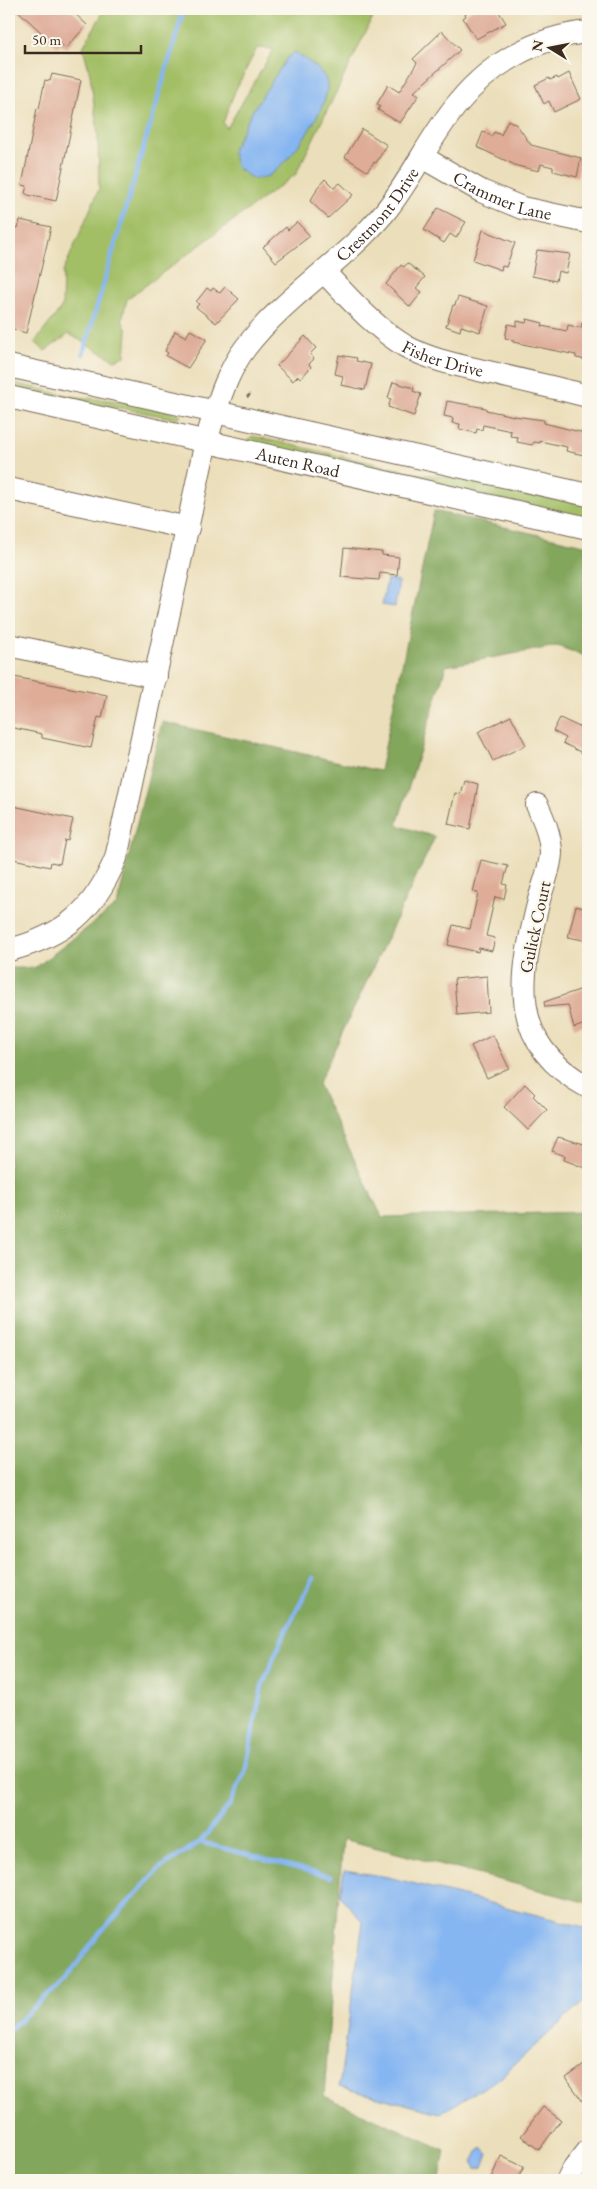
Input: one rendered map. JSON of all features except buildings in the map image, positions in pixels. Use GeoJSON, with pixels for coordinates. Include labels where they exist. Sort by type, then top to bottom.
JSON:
{"type":"FeatureCollection","features":[{"type":"Feature","properties":{"kind":"street","name":"Crestmont Drive"},"geometry":{"type":"LineString","coordinates":[[9,950],[33,944],[56,933],[73,921],[91,902],[106,880],[116,858],[206,441],[215,411],[232,370],[245,348],[274,316],[324,272],[384,212],[458,103],[477,83],[505,61],[535,44],[574,33],[588,32]]}},
{"type":"Feature","properties":{"kind":"street","name":"Crammer Lane"},"geometry":{"type":"LineString","coordinates":[[422,157],[481,191],[522,208],[588,222]]}},
{"type":"Feature","properties":{"kind":"street","name":"Fisher Drive"},"geometry":{"type":"LineString","coordinates":[[324,272],[355,305],[385,332],[425,355],[450,364],[588,396]]}},
{"type":"Feature","properties":{"kind":"street","name":"Auten Road"},"geometry":{"type":"LineString","coordinates":[[9,366],[588,494]]}},
{"type":"Feature","properties":{"kind":"street","name":"Auten Road"},"geometry":{"type":"LineString","coordinates":[[9,397],[588,528]]}},
{"type":"Feature","properties":{"kind":"street"},"geometry":{"type":"LineString","coordinates":[[9,489],[188,528]]}},
{"type":"Feature","properties":{"kind":"street"},"geometry":{"type":"LineString","coordinates":[[9,645],[156,677]]}},
{"type":"Feature","properties":{"kind":"street","name":"Gulick Court"},"geometry":{"type":"LineString","coordinates":[[537,804],[547,827],[551,853],[527,950],[524,999],[529,1022],[542,1048],[559,1068],[588,1088]]}},
{"type":"Feature","properties":{"kind":"street"},"geometry":{"type":"LineString","coordinates":[[568,2180],[573,2170],[588,2151]]}},
{"type":"Feature","properties":{"kind":"path"},"geometry":{"type":"LineString","coordinates":[[247,397],[252,393]]}},
{"type":"Feature","properties":{"kind":"green space"},"geometry":{"type":"Polygon","coordinates":[[[105,9],[377,9],[296,174],[127,299],[122,320],[127,331],[125,356],[115,360],[69,334],[45,351],[35,342],[62,307],[63,272],[99,189],[98,135],[90,74],[83,47],[105,9]],[[257,48],[235,91],[223,123],[227,128],[274,49],[257,48]]]}},
{"type":"Feature","properties":{"kind":"green space"},"geometry":{"type":"Polygon","coordinates":[[[9,382],[75,397],[129,402],[180,414],[180,417],[177,419],[121,408],[75,404],[9,389],[9,382]]]}},
{"type":"Feature","properties":{"kind":"green space"},"geometry":{"type":"Polygon","coordinates":[[[252,436],[420,474],[474,479],[588,505],[588,520],[249,441],[252,436]]]}},
{"type":"Feature","properties":{"kind":"green space"},"geometry":{"type":"Polygon","coordinates":[[[434,511],[588,546],[588,657],[557,646],[446,666],[397,825],[435,837],[318,1084],[382,1217],[588,1212],[588,1903],[343,1839],[324,2096],[445,2150],[440,2180],[9,2180],[9,968],[35,968],[117,905],[162,722],[380,771],[434,511]]]}},
{"type":"Feature","properties":{"kind":"water"},"geometry":{"type":"Polygon","coordinates":[[[295,52],[313,64],[324,76],[327,90],[323,103],[308,132],[286,160],[268,176],[253,179],[237,168],[232,151],[253,110],[287,58],[295,52]]]}},
{"type":"Feature","properties":{"kind":"water"},"geometry":{"type":"Polygon","coordinates":[[[387,579],[399,581],[395,607],[382,605],[387,579]]]}},
{"type":"Feature","properties":{"kind":"water"},"geometry":{"type":"Polygon","coordinates":[[[344,1870],[388,1877],[588,1928],[588,1998],[497,2080],[440,2113],[339,2087],[363,1922],[340,1896],[344,1870]]]}},
{"type":"Feature","properties":{"kind":"water"},"geometry":{"type":"Polygon","coordinates":[[[483,2148],[488,2153],[483,2167],[476,2169],[473,2162],[479,2150],[483,2148]]]}},
{"type":"Feature","properties":{"kind":"waterway"},"geometry":{"type":"LineString","coordinates":[[83,354],[184,9]]}},
{"type":"Feature","properties":{"kind":"waterway"},"geometry":{"type":"LineString","coordinates":[[9,2030],[66,1978],[100,1933],[160,1868],[200,1842],[229,1806],[245,1772],[262,1686],[281,1641],[313,1578]]}},
{"type":"Feature","properties":{"kind":"waterway"},"geometry":{"type":"LineString","coordinates":[[200,1842],[331,1877]]}}]}
